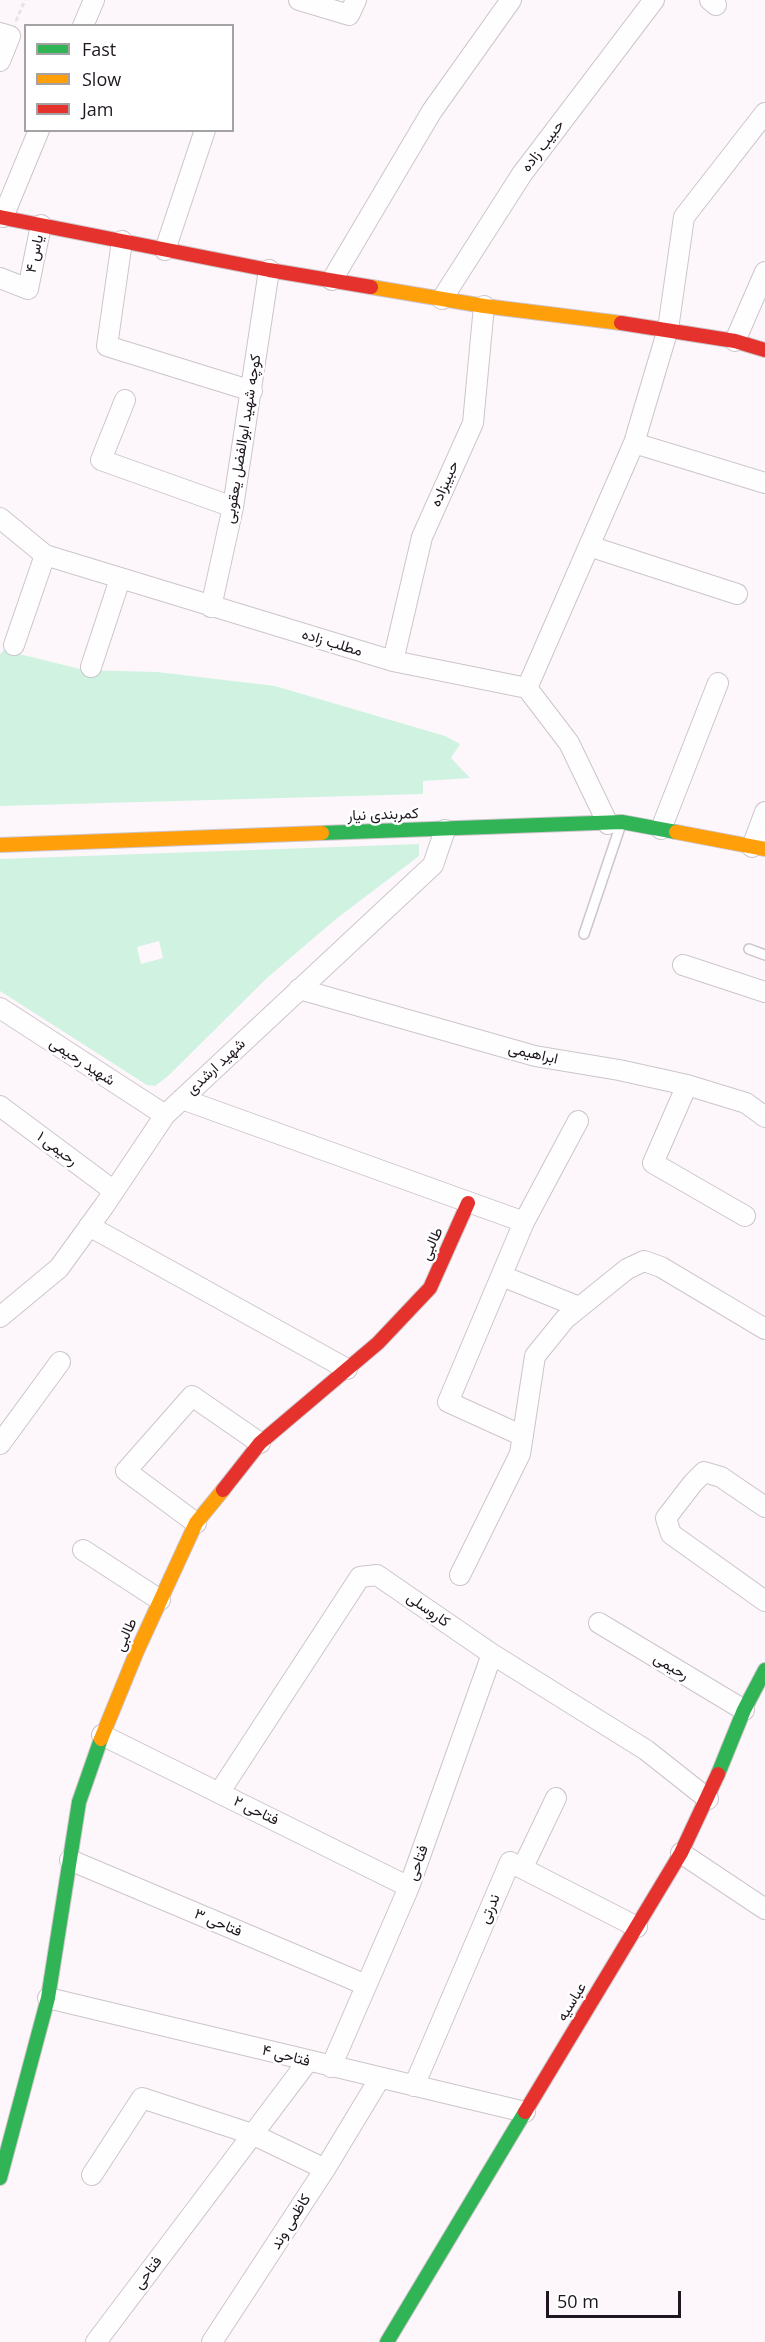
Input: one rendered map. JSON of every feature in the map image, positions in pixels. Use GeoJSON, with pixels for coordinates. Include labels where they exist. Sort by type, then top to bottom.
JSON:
{"type":"FeatureCollection","features":[{"type":"Feature","properties":{"kind":"street"},"geometry":{"type":"LineString","coordinates":[[84,24],[94,0]]}},
{"type":"Feature","properties":{"kind":"street"},"geometry":{"type":"LineString","coordinates":[[299,0],[349,15],[356,0]]}},
{"type":"Feature","properties":{"kind":"street"},"geometry":{"type":"LineString","coordinates":[[332,280],[432,111],[511,0]]}},
{"type":"Feature","properties":{"kind":"street","name":"حبیب زاده"},"geometry":{"type":"LineString","coordinates":[[442,299],[522,174],[654,0]]}},
{"type":"Feature","properties":{"kind":"street"},"geometry":{"type":"LineString","coordinates":[[0,33],[10,36],[0,61]]}},
{"type":"Feature","properties":{"kind":"street"},"geometry":{"type":"LineString","coordinates":[[615,823],[569,743],[527,688],[634,443],[668,329],[684,217],[765,113]]}},
{"type":"Feature","properties":{"kind":"street"},"geometry":{"type":"LineString","coordinates":[[38,132],[1,217],[269,270],[484,306],[668,329],[735,341],[765,350]]}},
{"type":"Feature","properties":{"kind":"street"},"geometry":{"type":"LineString","coordinates":[[165,249],[204,132]]}},
{"type":"Feature","properties":{"kind":"street","name":"یاس ۴"},"geometry":{"type":"LineString","coordinates":[[0,278],[28,289],[41,225]]}},
{"type":"Feature","properties":{"kind":"street"},"geometry":{"type":"LineString","coordinates":[[122,241],[107,346],[252,391]]}},
{"type":"Feature","properties":{"kind":"street","name":"کوچه شهید ابوالفضل یعقوبی"},"geometry":{"type":"LineString","coordinates":[[211,607],[233,507],[269,270]]}},
{"type":"Feature","properties":{"kind":"street"},"geometry":{"type":"LineString","coordinates":[[735,341],[765,272]]}},
{"type":"Feature","properties":{"kind":"street","name":"حبیبزاده"},"geometry":{"type":"LineString","coordinates":[[393,661],[422,537],[473,423],[484,306]]}},
{"type":"Feature","properties":{"kind":"street"},"geometry":{"type":"LineString","coordinates":[[125,400],[101,460],[233,507]]}},
{"type":"Feature","properties":{"kind":"street"},"geometry":{"type":"LineString","coordinates":[[634,443],[765,483]]}},
{"type":"Feature","properties":{"kind":"street","name":"مطلب زاده"},"geometry":{"type":"LineString","coordinates":[[0,518],[45,555],[393,661],[527,688]]}},
{"type":"Feature","properties":{"kind":"street"},"geometry":{"type":"LineString","coordinates":[[589,546],[737,594]]}},
{"type":"Feature","properties":{"kind":"street"},"geometry":{"type":"LineString","coordinates":[[14,645],[45,555]]}},
{"type":"Feature","properties":{"kind":"street"},"geometry":{"type":"LineString","coordinates":[[91,667],[120,579]]}},
{"type":"Feature","properties":{"kind":"street"},"geometry":{"type":"LineString","coordinates":[[661,829],[718,683]]}},
{"type":"Feature","properties":{"kind":"street"},"geometry":{"type":"LineString","coordinates":[[759,848],[765,813]]}},
{"type":"Feature","properties":{"kind":"street","name":"کمربندی نیار"},"geometry":{"type":"LineString","coordinates":[[0,845],[615,823],[661,829],[759,848]]}},
{"type":"Feature","properties":{"kind":"street","name":"شهید ارشدی"},"geometry":{"type":"LineString","coordinates":[[3,1308],[59,1268],[165,1115],[433,865],[445,830]]}},
{"type":"Feature","properties":{"kind":"street"},"geometry":{"type":"LineString","coordinates":[[683,965],[765,992]]}},
{"type":"Feature","properties":{"kind":"street","name":"ابراهیمی"},"geometry":{"type":"LineString","coordinates":[[299,989],[535,1056],[619,1070],[687,1085],[746,1103],[765,1117]]}},
{"type":"Feature","properties":{"kind":"street","name":"شهید رحیمی"},"geometry":{"type":"LineString","coordinates":[[0,1008],[165,1115]]}},
{"type":"Feature","properties":{"kind":"street"},"geometry":{"type":"LineString","coordinates":[[687,1085],[653,1163],[746,1216]]}},
{"type":"Feature","properties":{"kind":"street"},"geometry":{"type":"LineString","coordinates":[[182,1099],[524,1222]]}},
{"type":"Feature","properties":{"kind":"street","name":"رحیمی ۱"},"geometry":{"type":"LineString","coordinates":[[0,1106],[114,1191]]}},
{"type":"Feature","properties":{"kind":"street"},"geometry":{"type":"LineString","coordinates":[[523,1436],[448,1402],[524,1222],[578,1121]]}},
{"type":"Feature","properties":{"kind":"street","name":"طالبی"},"geometry":{"type":"LineString","coordinates":[[0,2178],[48,1998],[79,1802],[102,1735],[196,1523],[260,1443],[378,1343],[430,1288],[468,1203]]}},
{"type":"Feature","properties":{"kind":"street"},"geometry":{"type":"LineString","coordinates":[[89,1226],[347,1369]]}},
{"type":"Feature","properties":{"kind":"street"},"geometry":{"type":"LineString","coordinates":[[460,1575],[520,1454],[535,1356],[565,1319],[579,1307],[627,1269],[644,1261],[661,1267],[765,1329]]}},
{"type":"Feature","properties":{"kind":"street"},"geometry":{"type":"LineString","coordinates":[[502,1276],[579,1307]]}},
{"type":"Feature","properties":{"kind":"street"},"geometry":{"type":"LineString","coordinates":[[0,1444],[60,1362]]}},
{"type":"Feature","properties":{"kind":"street"},"geometry":{"type":"LineString","coordinates":[[196,1523],[126,1471],[192,1396],[260,1443]]}},
{"type":"Feature","properties":{"kind":"street"},"geometry":{"type":"LineString","coordinates":[[765,1507],[721,1477],[704,1472],[666,1518],[671,1534],[765,1601]]}},
{"type":"Feature","properties":{"kind":"street"},"geometry":{"type":"LineString","coordinates":[[83,1550],[160,1600]]}},
{"type":"Feature","properties":{"kind":"street","name":"کاروسلی"},"geometry":{"type":"LineString","coordinates":[[219,1793],[360,1577],[377,1575],[492,1654],[646,1750],[708,1799]]}},
{"type":"Feature","properties":{"kind":"street","name":"رحیمی"},"geometry":{"type":"LineString","coordinates":[[599,1623],[744,1710]]}},
{"type":"Feature","properties":{"kind":"street","name":"فتاحی"},"geometry":{"type":"LineString","coordinates":[[331,2067],[409,1887],[492,1654]]}},
{"type":"Feature","properties":{"kind":"street","name":"عباسیه"},"geometry":{"type":"LineString","coordinates":[[387,2342],[681,1853],[708,1799],[744,1710],[765,1670]]}},
{"type":"Feature","properties":{"kind":"street","name":"فتاحی ۲"},"geometry":{"type":"LineString","coordinates":[[102,1735],[409,1887]]}},
{"type":"Feature","properties":{"kind":"street"},"geometry":{"type":"LineString","coordinates":[[556,1798],[523,1867],[637,1927]]}},
{"type":"Feature","properties":{"kind":"street"},"geometry":{"type":"LineString","coordinates":[[681,1853],[765,1909]]}},
{"type":"Feature","properties":{"kind":"street","name":"فتاحی ۳"},"geometry":{"type":"LineString","coordinates":[[70,1860],[366,1985]]}},
{"type":"Feature","properties":{"kind":"street","name":"ندرتی"},"geometry":{"type":"LineString","coordinates":[[414,2086],[509,1864],[512,1862],[523,1867]]}},
{"type":"Feature","properties":{"kind":"street","name":"فتاحی ۴"},"geometry":{"type":"LineString","coordinates":[[48,1998],[525,2112]]}},
{"type":"Feature","properties":{"kind":"street","name":"فتاحی"},"geometry":{"type":"LineString","coordinates":[[96,2342],[308,2061]]}},
{"type":"Feature","properties":{"kind":"street","name":"کاظمی وند"},"geometry":{"type":"LineString","coordinates":[[212,2342],[325,2169],[380,2078]]}},
{"type":"Feature","properties":{"kind":"street"},"geometry":{"type":"LineString","coordinates":[[92,2175],[142,2098],[252,2134],[325,2169]]}},
{"type":"Feature","properties":{"kind":"lane"},"geometry":{"type":"LineString","coordinates":[[584,934],[615,823]]}},
{"type":"Feature","properties":{"kind":"lane"},"geometry":{"type":"LineString","coordinates":[[749,949],[765,954]]}},
{"type":"Feature","properties":{"kind":"green space"},"geometry":{"type":"Polygon","coordinates":[[[3,650],[84,670],[157,672],[275,686],[445,736],[460,744],[451,758],[470,778],[423,781],[423,794],[0,806],[0,655],[3,650]]]}},
{"type":"Feature","properties":{"kind":"green space"},"geometry":{"type":"Polygon","coordinates":[[[419,844],[419,856],[336,919],[267,978],[168,1076],[155,1086],[147,1085],[0,991],[0,859],[419,844]],[[159,941],[137,947],[141,964],[163,958],[159,941]]]}},
{"type":"Feature","properties":{"kind":"traffic: fast"},"geometry":{"type":"LineString","coordinates":[[322,833],[622,822],[676,832]]}},
{"type":"Feature","properties":{"kind":"traffic: fast"},"geometry":{"type":"LineString","coordinates":[[718,1774],[744,1710],[765,1670]]}},
{"type":"Feature","properties":{"kind":"traffic: fast"},"geometry":{"type":"LineString","coordinates":[[0,2178],[48,1998],[79,1802],[101,1739]]}},
{"type":"Feature","properties":{"kind":"traffic: fast"},"geometry":{"type":"LineString","coordinates":[[387,2342],[525,2112]]}},
{"type":"Feature","properties":{"kind":"traffic: slow"},"geometry":{"type":"LineString","coordinates":[[371,287],[484,306],[621,323]]}},
{"type":"Feature","properties":{"kind":"traffic: slow"},"geometry":{"type":"LineString","coordinates":[[676,832],[765,849]]}},
{"type":"Feature","properties":{"kind":"traffic: slow"},"geometry":{"type":"LineString","coordinates":[[0,845],[322,833]]}},
{"type":"Feature","properties":{"kind":"traffic: slow"},"geometry":{"type":"LineString","coordinates":[[101,1739],[137,1651],[196,1523],[223,1490]]}},
{"type":"Feature","properties":{"kind":"traffic: jam"},"geometry":{"type":"LineString","coordinates":[[0,217],[269,270],[371,287]]}},
{"type":"Feature","properties":{"kind":"traffic: jam"},"geometry":{"type":"LineString","coordinates":[[621,323],[735,341],[765,350]]}},
{"type":"Feature","properties":{"kind":"traffic: jam"},"geometry":{"type":"LineString","coordinates":[[223,1490],[260,1443],[378,1343],[430,1288],[468,1203]]}},
{"type":"Feature","properties":{"kind":"traffic: jam"},"geometry":{"type":"LineString","coordinates":[[525,2112],[681,1853],[718,1774]]}}]}
